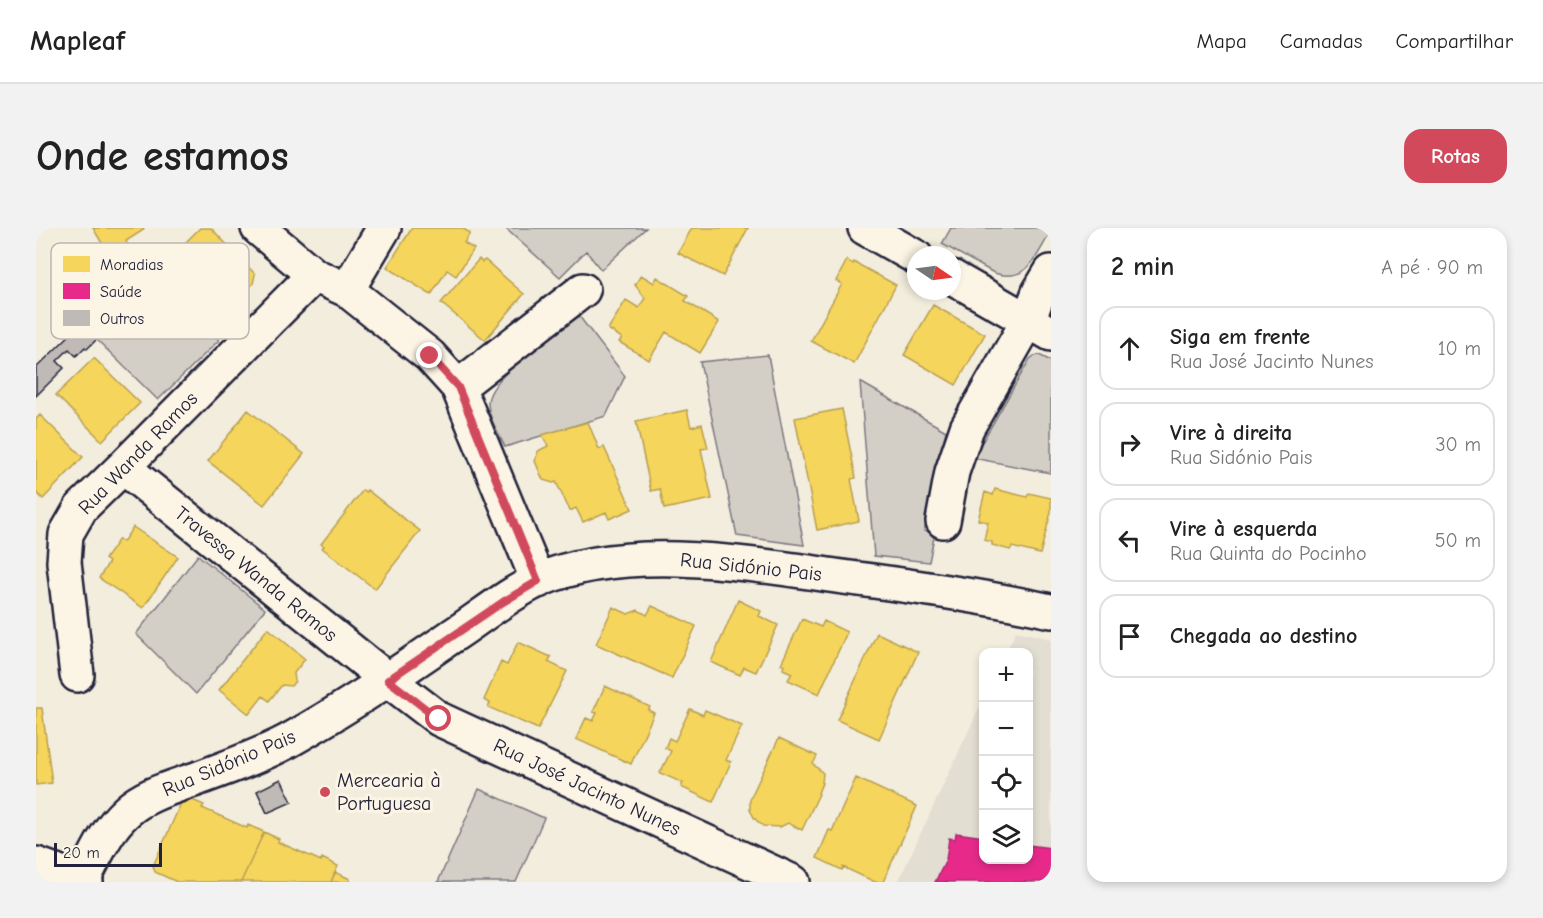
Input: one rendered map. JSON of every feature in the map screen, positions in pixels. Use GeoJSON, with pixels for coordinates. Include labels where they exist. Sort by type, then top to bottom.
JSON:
{"type":"FeatureCollection","features":[{"type":"Feature","properties":{"kind":"street"},"geometry":{"type":"LineString","coordinates":[[258,228],[314,274],[347,290],[430,356],[458,387],[538,581]]}},
{"type":"Feature","properties":{"kind":"street"},"geometry":{"type":"LineString","coordinates":[[347,290],[384,228]]}},
{"type":"Feature","properties":{"kind":"street"},"geometry":{"type":"LineString","coordinates":[[865,228],[907,252]]}},
{"type":"Feature","properties":{"kind":"street"},"geometry":{"type":"LineString","coordinates":[[943,521],[952,472],[967,428],[1040,327],[1040,292],[1051,272]]}},
{"type":"Feature","properties":{"kind":"street","name":"Rua Wanda Ramos"},"geometry":{"type":"LineString","coordinates":[[77,675],[64,562],[66,534],[81,508],[314,274]]}},
{"type":"Feature","properties":{"kind":"street"},"geometry":{"type":"LineString","coordinates":[[961,283],[1040,327]]}},
{"type":"Feature","properties":{"kind":"street"},"geometry":{"type":"LineString","coordinates":[[458,387],[583,290]]}},
{"type":"Feature","properties":{"kind":"street","name":"Travessa Wanda Ramos"},"geometry":{"type":"LineString","coordinates":[[123,467],[388,680]]}},
{"type":"Feature","properties":{"kind":"street","name":"Rua Sidónio Pais"},"geometry":{"type":"LineString","coordinates":[[85,881],[113,826],[141,800],[286,742],[388,680],[503,602],[538,581],[574,569],[606,563],[669,559],[734,562],[940,590],[1051,611]]}},
{"type":"Feature","properties":{"kind":"street","name":"Rua José Jacinto Nunes"},"geometry":{"type":"LineString","coordinates":[[388,680],[439,719],[794,882]]}},
{"type":"Feature","properties":{"kind":"street"},"geometry":{"type":"LineString","coordinates":[[36,864],[85,881]]}},
{"type":"Feature","properties":{"kind":"shaded area"},"geometry":{"type":"Polygon","coordinates":[[[505,228],[646,228],[601,270],[586,251],[560,277],[505,228]]]}},
{"type":"Feature","properties":{"kind":"shaded area"},"geometry":{"type":"Polygon","coordinates":[[[951,228],[1051,228],[1036,258],[1023,271],[1015,274],[994,273],[961,255],[961,246],[942,244],[951,228]]]}},
{"type":"Feature","properties":{"kind":"shaded area"},"geometry":{"type":"Polygon","coordinates":[[[579,316],[625,376],[606,416],[505,447],[490,414],[488,402],[492,391],[512,367],[579,316]]]}},
{"type":"Feature","properties":{"kind":"shaded area"},"geometry":{"type":"Polygon","coordinates":[[[96,339],[219,340],[158,400],[96,339]]]}},
{"type":"Feature","properties":{"kind":"shaded area"},"geometry":{"type":"Polygon","coordinates":[[[768,355],[804,545],[737,536],[700,362],[768,355]]]}},
{"type":"Feature","properties":{"kind":"shaded area"},"geometry":{"type":"Polygon","coordinates":[[[1039,355],[1051,361],[1051,473],[973,458],[1030,359],[1039,355]]]}},
{"type":"Feature","properties":{"kind":"shaded area"},"geometry":{"type":"Polygon","coordinates":[[[860,382],[946,431],[924,531],[935,532],[929,562],[874,556],[860,382]]]}},
{"type":"Feature","properties":{"kind":"shaded area"},"geometry":{"type":"Polygon","coordinates":[[[198,555],[265,609],[196,694],[136,634],[198,555]]]}},
{"type":"Feature","properties":{"kind":"shaded area"},"geometry":{"type":"Polygon","coordinates":[[[1016,631],[1051,639],[1051,882],[898,882],[979,709],[979,864],[1033,864],[1033,648],[1008,648],[1016,631]]]}},
{"type":"Feature","properties":{"kind":"shaded area"},"geometry":{"type":"Polygon","coordinates":[[[479,789],[544,818],[516,882],[438,882],[479,789]]]}},
{"type":"Feature","properties":{"kind":"building: Moradias"},"geometry":{"type":"Polygon","coordinates":[[[93,228],[144,228],[126,241],[127,243],[102,243],[93,228]]]}},
{"type":"Feature","properties":{"kind":"building: Moradias"},"geometry":{"type":"Polygon","coordinates":[[[200,228],[211,228],[225,243],[185,243],[200,228]]]}},
{"type":"Feature","properties":{"kind":"building: Moradias"},"geometry":{"type":"Polygon","coordinates":[[[412,228],[462,228],[470,233],[464,243],[474,249],[456,276],[447,270],[431,295],[387,267],[412,228]]]}},
{"type":"Feature","properties":{"kind":"building: Moradias"},"geometry":{"type":"Polygon","coordinates":[[[692,228],[748,228],[723,276],[678,253],[692,228]]]}},
{"type":"Feature","properties":{"kind":"building: Moradias"},"geometry":{"type":"Polygon","coordinates":[[[479,259],[482,262],[485,260],[524,294],[485,340],[441,303],[479,259]]]}},
{"type":"Feature","properties":{"kind":"building: Moradias"},"geometry":{"type":"Polygon","coordinates":[[[847,260],[896,285],[854,364],[811,341],[842,284],[836,281],[847,260]]]}},
{"type":"Feature","properties":{"kind":"building: Moradias"},"geometry":{"type":"Polygon","coordinates":[[[249,268],[255,274],[253,284],[249,287],[249,268]]]}},
{"type":"Feature","properties":{"kind":"building: Moradias"},"geometry":{"type":"Polygon","coordinates":[[[641,275],[654,283],[657,277],[688,296],[685,301],[719,322],[700,353],[666,332],[649,360],[619,342],[622,338],[608,329],[626,300],[639,308],[645,298],[635,285],[641,275]]]}},
{"type":"Feature","properties":{"kind":"building: Moradias"},"geometry":{"type":"Polygon","coordinates":[[[933,305],[985,334],[956,385],[904,355],[933,305]]]}},
{"type":"Feature","properties":{"kind":"building: Moradias"},"geometry":{"type":"Polygon","coordinates":[[[94,358],[140,403],[102,441],[56,395],[94,358]]]}},
{"type":"Feature","properties":{"kind":"building: Moradias"},"geometry":{"type":"Polygon","coordinates":[[[842,409],[856,478],[851,479],[859,521],[817,530],[795,418],[842,409]]]}},
{"type":"Feature","properties":{"kind":"building: Moradias"},"geometry":{"type":"Polygon","coordinates":[[[248,410],[304,454],[264,505],[208,461],[248,410]]]}},
{"type":"Feature","properties":{"kind":"building: Moradias"},"geometry":{"type":"Polygon","coordinates":[[[687,410],[691,427],[702,424],[708,448],[701,449],[712,499],[664,509],[660,489],[651,491],[636,421],[687,410]]]}},
{"type":"Feature","properties":{"kind":"building: Moradias"},"geometry":{"type":"Polygon","coordinates":[[[40,415],[83,457],[43,499],[36,492],[36,419],[40,415]]]}},
{"type":"Feature","properties":{"kind":"building: Moradias"},"geometry":{"type":"Polygon","coordinates":[[[588,422],[599,449],[604,447],[632,509],[609,519],[606,512],[583,522],[576,508],[570,511],[556,482],[543,480],[535,461],[538,451],[548,446],[542,435],[588,422]]]}},
{"type":"Feature","properties":{"kind":"building: Moradias"},"geometry":{"type":"Polygon","coordinates":[[[995,489],[1027,497],[1029,493],[1051,498],[1051,512],[1040,554],[1012,547],[1010,550],[984,540],[988,522],[978,520],[985,492],[993,495],[995,489]]]}},
{"type":"Feature","properties":{"kind":"building: Moradias"},"geometry":{"type":"Polygon","coordinates":[[[363,490],[366,492],[367,490],[420,531],[375,589],[322,548],[324,546],[321,544],[363,490]]]}},
{"type":"Feature","properties":{"kind":"building: Moradias"},"geometry":{"type":"Polygon","coordinates":[[[133,527],[178,557],[143,608],[99,578],[109,562],[105,559],[119,539],[123,542],[133,527]]]}},
{"type":"Feature","properties":{"kind":"building: Moradias"},"geometry":{"type":"Polygon","coordinates":[[[738,600],[761,611],[759,616],[778,625],[756,672],[744,667],[740,675],[711,662],[738,600]]]}},
{"type":"Feature","properties":{"kind":"building: Moradias"},"geometry":{"type":"Polygon","coordinates":[[[652,606],[696,626],[672,678],[596,644],[613,607],[628,614],[638,610],[647,615],[652,606]]]}},
{"type":"Feature","properties":{"kind":"building: Moradias"},"geometry":{"type":"Polygon","coordinates":[[[802,619],[821,627],[824,621],[847,632],[819,694],[788,680],[792,673],[783,669],[784,665],[781,664],[802,619]]]}},
{"type":"Feature","properties":{"kind":"building: Moradias"},"geometry":{"type":"Polygon","coordinates":[[[268,628],[305,659],[294,673],[295,681],[291,686],[282,685],[269,701],[263,696],[249,714],[219,690],[268,628]]]}},
{"type":"Feature","properties":{"kind":"building: Moradias"},"geometry":{"type":"Polygon","coordinates":[[[877,633],[918,652],[879,739],[837,720],[877,633]]]}},
{"type":"Feature","properties":{"kind":"building: Moradias"},"geometry":{"type":"Polygon","coordinates":[[[518,642],[551,657],[548,662],[567,671],[538,729],[488,707],[490,703],[484,700],[501,662],[507,665],[518,642]]]}},
{"type":"Feature","properties":{"kind":"building: Moradias"},"geometry":{"type":"Polygon","coordinates":[[[605,686],[650,707],[648,710],[654,713],[631,764],[576,739],[586,718],[593,721],[597,713],[593,712],[605,686]]]}},
{"type":"Feature","properties":{"kind":"building: Moradias"},"geometry":{"type":"Polygon","coordinates":[[[36,708],[42,708],[52,783],[36,785],[36,708]]]}},
{"type":"Feature","properties":{"kind":"building: Moradias"},"geometry":{"type":"Polygon","coordinates":[[[690,709],[703,715],[705,710],[742,726],[726,760],[731,762],[713,802],[681,787],[683,783],[660,773],[671,751],[665,748],[669,738],[675,741],[690,709]]]}},
{"type":"Feature","properties":{"kind":"building: Moradias"},"geometry":{"type":"Polygon","coordinates":[[[779,738],[817,756],[813,764],[823,773],[819,794],[802,830],[788,823],[780,827],[763,826],[750,810],[750,799],[779,738]]]}},
{"type":"Feature","properties":{"kind":"building: Moradias"},"geometry":{"type":"Polygon","coordinates":[[[856,778],[917,806],[883,882],[875,882],[843,867],[842,870],[817,858],[856,778]]]}},
{"type":"Feature","properties":{"kind":"building: Moradias"},"geometry":{"type":"Polygon","coordinates":[[[190,799],[204,805],[202,808],[247,828],[248,825],[264,832],[241,882],[177,882],[155,872],[153,866],[181,803],[190,799]]]}},
{"type":"Feature","properties":{"kind":"building: Moradias"},"geometry":{"type":"Polygon","coordinates":[[[264,832],[279,839],[278,842],[338,866],[331,882],[241,882],[264,832]]]}},
{"type":"Feature","properties":{"kind":"building: Moradias"},"geometry":{"type":"Polygon","coordinates":[[[335,872],[350,879],[349,882],[331,882],[335,872]]]}},
{"type":"Feature","properties":{"kind":"building: Saúde"},"geometry":{"type":"Polygon","coordinates":[[[956,833],[979,836],[979,864],[1033,864],[1033,846],[1051,848],[1051,882],[935,882],[946,860],[949,838],[955,839],[956,833]]]}},
{"type":"Feature","properties":{"kind":"building: Outros"},"geometry":{"type":"Polygon","coordinates":[[[66,339],[97,339],[76,356],[69,349],[57,361],[64,368],[36,396],[36,368],[66,339]]]}},
{"type":"Feature","properties":{"kind":"building: Outros"},"geometry":{"type":"Polygon","coordinates":[[[281,779],[292,802],[267,813],[257,791],[281,779]]]}},
{"type":"Feature","properties":{"kind":"place","name":"Mercearia à Portuguesa"},"geometry":{"type":"Point","coordinates":[325,792]}},
{"type":"Feature","properties":{"kind":"route"},"geometry":{"type":"LineString","coordinates":[[430,356],[458,387],[538,581],[388,680],[439,719]]}}]}
